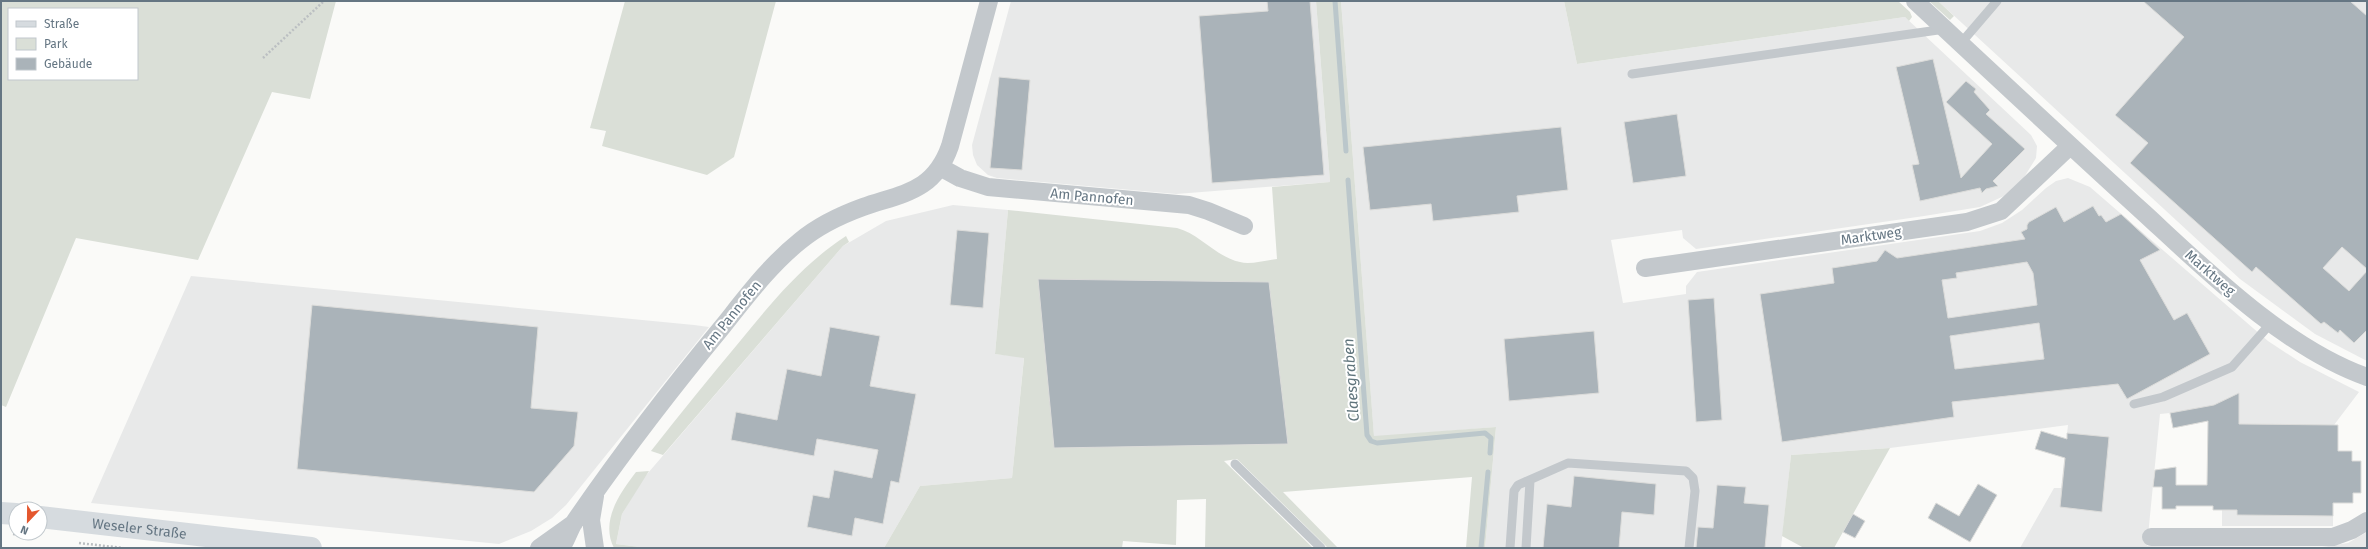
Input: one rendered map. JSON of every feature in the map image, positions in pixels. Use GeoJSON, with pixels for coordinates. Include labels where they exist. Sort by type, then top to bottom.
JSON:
{"type":"FeatureCollection","features":[{"type":"Feature","properties":{"kind":"main road","name":"Weseler Straße"},"geometry":{"type":"LineString","coordinates":[[48,518],[311,548]]}},
{"type":"Feature","properties":{"kind":"street","name":"Am Pannofen"},"geometry":{"type":"LineString","coordinates":[[574,523],[702,352],[782,255],[818,228],[839,217],[920,187],[933,177],[940,167],[950,146],[989,1]]}},
{"type":"Feature","properties":{"kind":"street","name":"Marktweg"},"geometry":{"type":"LineString","coordinates":[[1915,1],[2070,146],[2230,291],[2270,323],[2319,354],[2367,378]]}},
{"type":"Feature","properties":{"kind":"street","name":"Marktweg"},"geometry":{"type":"LineString","coordinates":[[1645,268],[1967,222],[2002,211],[2070,146]]}},
{"type":"Feature","properties":{"kind":"street","name":"Am Pannofen"},"geometry":{"type":"LineString","coordinates":[[940,167],[960,178],[988,187],[1189,205],[1208,210],[1244,226]]}},
{"type":"Feature","properties":{"kind":"street"},"geometry":{"type":"LineString","coordinates":[[595,548],[591,520],[597,491]]}},
{"type":"Feature","properties":{"kind":"street"},"geometry":{"type":"LineString","coordinates":[[2151,537],[2334,537],[2352,530],[2367,521]]}},
{"type":"Feature","properties":{"kind":"street"},"geometry":{"type":"LineString","coordinates":[[539,548],[574,523]]}},
{"type":"Feature","properties":{"kind":"street"},"geometry":{"type":"LineString","coordinates":[[561,548],[574,523]]}},
{"type":"Feature","properties":{"kind":"lane"},"geometry":{"type":"LineString","coordinates":[[1961,43],[1997,1]]}},
{"type":"Feature","properties":{"kind":"lane"},"geometry":{"type":"LineString","coordinates":[[1632,74],[1945,29]]}},
{"type":"Feature","properties":{"kind":"lane"},"geometry":{"type":"LineString","coordinates":[[2134,404],[2163,397],[2232,367],[2270,323]]}},
{"type":"Feature","properties":{"kind":"lane"},"geometry":{"type":"LineString","coordinates":[[1510,548],[1514,491],[1518,485],[1568,463],[1686,471],[1693,478],[1695,491],[1689,548]]}},
{"type":"Feature","properties":{"kind":"lane"},"geometry":{"type":"LineString","coordinates":[[1235,464],[1321,548]]}},
{"type":"Feature","properties":{"kind":"lane"},"geometry":{"type":"LineString","coordinates":[[1526,548],[1530,481]]}},
{"type":"Feature","properties":{"kind":"path"},"geometry":{"type":"LineString","coordinates":[[263,58],[324,1]]}},
{"type":"Feature","properties":{"kind":"shaded area"},"geometry":{"type":"Polygon","coordinates":[[[1011,1],[1316,1],[1330,182],[1176,194],[997,178],[988,175],[977,165],[973,155],[972,145],[1011,1]]]}},
{"type":"Feature","properties":{"kind":"shaded area"},"geometry":{"type":"Polygon","coordinates":[[[1341,1],[1564,1],[1577,64],[1905,17],[2031,135],[2037,146],[2036,158],[2023,179],[2004,196],[1980,207],[1924,216],[1696,249],[1683,238],[1682,230],[1611,240],[1623,303],[1686,294],[1686,286],[1697,272],[1980,231],[2002,223],[2022,210],[2056,181],[2068,178],[2090,187],[2268,341],[2300,362],[2359,392],[2334,425],[2333,526],[2222,526],[2222,437],[2213,420],[2173,428],[2170,413],[2160,414],[2147,546],[2322,547],[2348,543],[2367,532],[2367,548],[2020,548],[2054,488],[2061,488],[2068,425],[1890,448],[1791,455],[1781,548],[1485,548],[1496,427],[1374,437],[1341,1]]]}},
{"type":"Feature","properties":{"kind":"shaded area"},"geometry":{"type":"Polygon","coordinates":[[[1938,1],[2367,1],[2367,361],[2315,334],[2240,279],[1938,1]]]}},
{"type":"Feature","properties":{"kind":"shaded area"},"geometry":{"type":"Polygon","coordinates":[[[953,205],[1008,210],[995,354],[1024,357],[1012,478],[920,486],[884,548],[648,548],[616,544],[622,514],[642,480],[843,246],[886,221],[953,205]]]}},
{"type":"Feature","properties":{"kind":"shaded area"},"geometry":{"type":"Polygon","coordinates":[[[191,276],[709,327],[566,505],[552,518],[531,531],[499,544],[91,503],[191,276]]]}},
{"type":"Feature","properties":{"kind":"green space"},"geometry":{"type":"Polygon","coordinates":[[[1,1],[336,1],[310,99],[272,92],[198,260],[76,238],[6,407],[1,405],[1,1]]]}},
{"type":"Feature","properties":{"kind":"green space"},"geometry":{"type":"Polygon","coordinates":[[[625,1],[776,1],[734,157],[707,175],[602,146],[606,131],[590,128],[625,1]]]}},
{"type":"Feature","properties":{"kind":"green space"},"geometry":{"type":"Polygon","coordinates":[[[1316,1],[1341,1],[1374,436],[1496,427],[1485,548],[1466,548],[1472,477],[1283,492],[1338,548],[1328,548],[1237,459],[1224,461],[1313,548],[1205,548],[1206,499],[1177,500],[1176,545],[1123,541],[1122,548],[884,548],[920,486],[1012,478],[1024,358],[995,354],[1008,210],[1177,228],[1193,235],[1223,255],[1240,262],[1248,263],[1277,259],[1272,187],[1330,182],[1316,1]]]}},
{"type":"Feature","properties":{"kind":"green space"},"geometry":{"type":"Polygon","coordinates":[[[1564,1],[1898,1],[1910,12],[1912,17],[1909,21],[1905,17],[1577,64],[1564,1]]]}},
{"type":"Feature","properties":{"kind":"green space"},"geometry":{"type":"Polygon","coordinates":[[[1929,1],[1938,1],[1954,16],[1950,20],[1929,1]]]}},
{"type":"Feature","properties":{"kind":"green space"},"geometry":{"type":"Polygon","coordinates":[[[846,236],[849,242],[843,246],[663,455],[651,451],[777,297],[802,271],[830,247],[846,236]]]}},
{"type":"Feature","properties":{"kind":"green space"},"geometry":{"type":"Polygon","coordinates":[[[1890,448],[1834,548],[1804,548],[1782,536],[1791,455],[1890,448]]]}},
{"type":"Feature","properties":{"kind":"green space"},"geometry":{"type":"Polygon","coordinates":[[[649,471],[622,514],[616,544],[648,548],[614,548],[610,538],[609,528],[618,498],[636,472],[649,471]]]}},
{"type":"Feature","properties":{"kind":"building"},"geometry":{"type":"Polygon","coordinates":[[[1267,1],[1310,1],[1324,175],[1212,183],[1199,16],[1268,11],[1267,1]]]}},
{"type":"Feature","properties":{"kind":"building"},"geometry":{"type":"Polygon","coordinates":[[[2143,1],[2350,1],[2367,16],[2367,269],[2342,247],[2323,268],[2349,291],[2367,271],[2367,330],[2354,343],[2340,330],[2338,333],[2324,322],[2321,324],[2256,267],[2252,272],[2130,163],[2148,143],[2115,115],[2184,37],[2143,1]]]}},
{"type":"Feature","properties":{"kind":"building"},"geometry":{"type":"Polygon","coordinates":[[[1933,59],[1961,178],[1992,144],[1946,102],[1966,81],[1976,89],[1974,92],[1990,110],[1986,114],[2025,149],[1993,181],[1998,186],[1986,189],[1982,193],[1980,188],[1920,201],[1912,165],[1919,164],[1896,67],[1933,59]]]}},
{"type":"Feature","properties":{"kind":"building"},"geometry":{"type":"Polygon","coordinates":[[[999,77],[1030,80],[1022,170],[990,168],[999,77]]]}},
{"type":"Feature","properties":{"kind":"building"},"geometry":{"type":"Polygon","coordinates":[[[1677,114],[1686,176],[1633,183],[1624,122],[1677,114]]]}},
{"type":"Feature","properties":{"kind":"building"},"geometry":{"type":"Polygon","coordinates":[[[1561,127],[1568,190],[1517,196],[1519,212],[1433,221],[1431,204],[1370,210],[1363,147],[1561,127]]]}},
{"type":"Feature","properties":{"kind":"building"},"geometry":{"type":"Polygon","coordinates":[[[2093,206],[2099,216],[2101,215],[2106,222],[2121,214],[2160,250],[2140,260],[2174,320],[2187,313],[2210,354],[2127,399],[2118,384],[1952,402],[1954,417],[1782,442],[1760,294],[1834,283],[1832,268],[1877,261],[1885,250],[1897,258],[2025,239],[2021,232],[2027,229],[2029,222],[2056,207],[2064,222],[2093,206]],[[2027,262],[1956,273],[1957,278],[1942,280],[1948,318],[2037,305],[2033,273],[2027,262]],[[2039,323],[1950,336],[1955,369],[2044,359],[2039,323]]]}},
{"type":"Feature","properties":{"kind":"building"},"geometry":{"type":"Polygon","coordinates":[[[957,230],[989,233],[983,308],[950,305],[957,230]]]}},
{"type":"Feature","properties":{"kind":"building"},"geometry":{"type":"Polygon","coordinates":[[[1038,279],[1269,282],[1288,444],[1054,448],[1038,279]]]}},
{"type":"Feature","properties":{"kind":"building"},"geometry":{"type":"Polygon","coordinates":[[[1714,298],[1722,420],[1696,422],[1688,300],[1714,298]]]}},
{"type":"Feature","properties":{"kind":"building"},"geometry":{"type":"Polygon","coordinates":[[[312,305],[538,327],[531,408],[578,412],[574,446],[534,492],[297,469],[312,305]]]}},
{"type":"Feature","properties":{"kind":"building"},"geometry":{"type":"Polygon","coordinates":[[[830,327],[880,336],[870,386],[916,394],[899,483],[891,481],[883,524],[855,518],[852,536],[807,527],[813,495],[829,498],[834,470],[872,478],[878,450],[817,439],[814,456],[731,440],[736,412],[777,420],[787,369],[821,376],[830,327]]]}},
{"type":"Feature","properties":{"kind":"building"},"geometry":{"type":"Polygon","coordinates":[[[1594,331],[1599,393],[1509,401],[1504,339],[1594,331]]]}},
{"type":"Feature","properties":{"kind":"building"},"geometry":{"type":"Polygon","coordinates":[[[2239,393],[2239,424],[2338,425],[2338,451],[2352,451],[2352,461],[2361,461],[2361,493],[2353,493],[2353,503],[2333,503],[2333,516],[2237,515],[2237,510],[2213,510],[2213,506],[2176,506],[2176,509],[2162,509],[2162,487],[2153,487],[2155,470],[2176,467],[2176,485],[2207,485],[2208,421],[2173,428],[2170,413],[2214,405],[2239,393]]]}},
{"type":"Feature","properties":{"kind":"building"},"geometry":{"type":"Polygon","coordinates":[[[2041,431],[2067,439],[2067,433],[2109,437],[2102,512],[2060,507],[2065,458],[2035,449],[2041,431]]]}},
{"type":"Feature","properties":{"kind":"building"},"geometry":{"type":"Polygon","coordinates":[[[1574,476],[1656,484],[1654,515],[1622,512],[1619,548],[1543,548],[1547,504],[1571,507],[1574,476]]]}},
{"type":"Feature","properties":{"kind":"building"},"geometry":{"type":"Polygon","coordinates":[[[1978,484],[1997,495],[1970,542],[1928,518],[1936,503],[1959,516],[1978,484]]]}},
{"type":"Feature","properties":{"kind":"building"},"geometry":{"type":"Polygon","coordinates":[[[1717,485],[1746,487],[1744,503],[1769,505],[1765,548],[1696,548],[1698,527],[1713,528],[1717,485]]]}},
{"type":"Feature","properties":{"kind":"building"},"geometry":{"type":"Polygon","coordinates":[[[1853,514],[1865,521],[1855,538],[1843,532],[1853,514]]]}},
{"type":"Feature","properties":{"kind":"waterway","name":"Claesgraben"},"geometry":{"type":"LineString","coordinates":[[1335,1],[1346,151]]}},
{"type":"Feature","properties":{"kind":"waterway","name":"Claesgraben"},"geometry":{"type":"LineString","coordinates":[[1348,180],[1367,435],[1371,441],[1377,443],[1485,433],[1491,438],[1490,453]]}},
{"type":"Feature","properties":{"kind":"waterway","name":"Claesgraben"},"geometry":{"type":"LineString","coordinates":[[1481,548],[1488,472]]}}]}
